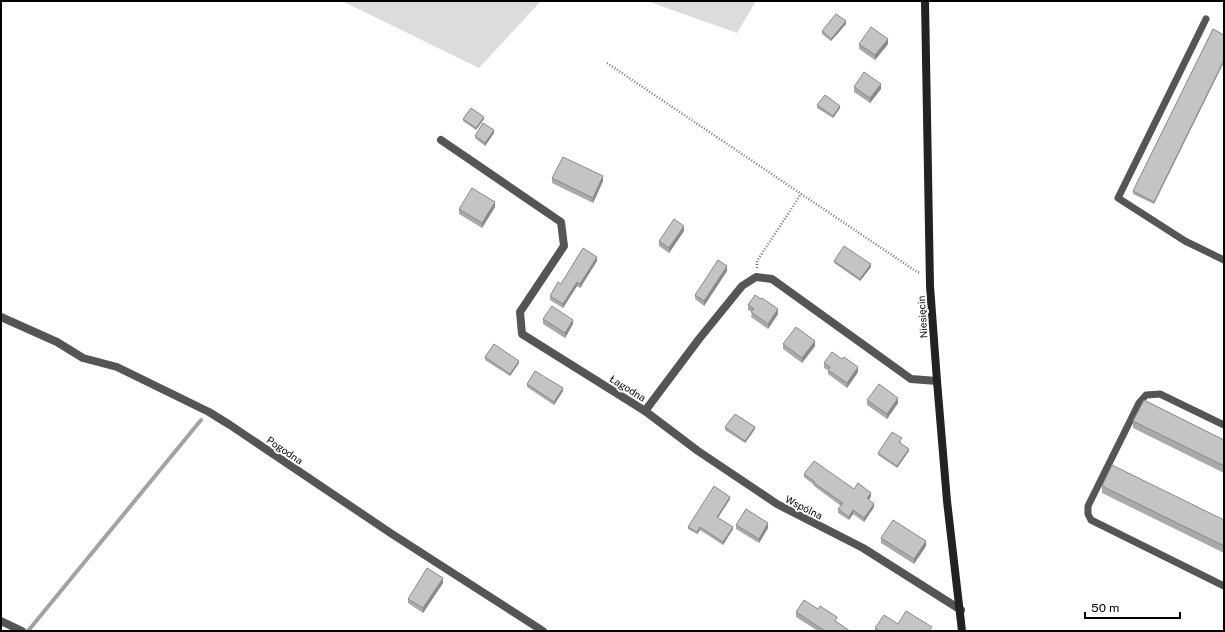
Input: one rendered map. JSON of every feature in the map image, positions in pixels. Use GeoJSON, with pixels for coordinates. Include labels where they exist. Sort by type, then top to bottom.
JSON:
{"type":"FeatureCollection","features":[{"type":"Feature","properties":{"kind":"street","name":"Niesięcin"},"geometry":{"type":"LineString","coordinates":[[925,1],[930,275],[936,381],[950,528],[961,610],[962,631]]}},
{"type":"Feature","properties":{"kind":"street","name":"Łagodna"},"geometry":{"type":"LineString","coordinates":[[441,140],[561,222],[564,246],[520,312],[522,334],[645,411],[699,339],[742,286],[756,277]]}},
{"type":"Feature","properties":{"kind":"street"},"geometry":{"type":"LineString","coordinates":[[756,277],[772,279],[911,379],[936,381]]}},
{"type":"Feature","properties":{"kind":"street","name":"Pogodna"},"geometry":{"type":"LineString","coordinates":[[1,317],[57,342],[83,358],[117,367],[209,412],[392,534],[543,631]]}},
{"type":"Feature","properties":{"kind":"street","name":"Wspólna"},"geometry":{"type":"LineString","coordinates":[[645,411],[698,451],[777,504],[863,548],[961,610]]}},
{"type":"Feature","properties":{"kind":"street"},"geometry":{"type":"LineString","coordinates":[[1,622],[21,631]]}},
{"type":"Feature","properties":{"kind":"lane"},"geometry":{"type":"LineString","coordinates":[[1206,19],[1118,198],[1185,241],[1224,260]]}},
{"type":"Feature","properties":{"kind":"lane"},"geometry":{"type":"LineString","coordinates":[[1224,425],[1160,394],[1146,395],[1139,403],[1088,506],[1088,514],[1091,520],[1224,586]]}},
{"type":"Feature","properties":{"kind":"path"},"geometry":{"type":"LineString","coordinates":[[607,63],[917,272],[930,275]]}},
{"type":"Feature","properties":{"kind":"path"},"geometry":{"type":"LineString","coordinates":[[756,277],[757,261],[801,194]]}},
{"type":"Feature","properties":{"kind":"shaded area"},"geometry":{"type":"Polygon","coordinates":[[[342,1],[541,1],[479,68],[342,1]]]}},
{"type":"Feature","properties":{"kind":"shaded area"},"geometry":{"type":"Polygon","coordinates":[[[647,1],[756,1],[737,33],[647,1]]]}},
{"type":"Feature","properties":{"kind":"building"},"geometry":{"type":"Polygon","coordinates":[[[836,14],[846,21],[831,39],[822,31],[836,14]]]}},
{"type":"Feature","properties":{"kind":"building"},"geometry":{"type":"Polygon","coordinates":[[[871,27],[888,39],[875,55],[859,44],[871,27]]]}},
{"type":"Feature","properties":{"kind":"building"},"geometry":{"type":"Polygon","coordinates":[[[1213,29],[1224,35],[1224,60],[1154,202],[1133,191],[1213,29]]]}},
{"type":"Feature","properties":{"kind":"building"},"geometry":{"type":"Polygon","coordinates":[[[864,72],[881,84],[870,98],[854,87],[864,72]]]}},
{"type":"Feature","properties":{"kind":"building"},"geometry":{"type":"Polygon","coordinates":[[[825,95],[840,106],[833,116],[817,105],[825,95]]]}},
{"type":"Feature","properties":{"kind":"building"},"geometry":{"type":"Polygon","coordinates":[[[471,108],[484,117],[476,128],[463,119],[471,108]]]}},
{"type":"Feature","properties":{"kind":"building"},"geometry":{"type":"Polygon","coordinates":[[[483,123],[494,130],[485,143],[475,136],[483,123]]]}},
{"type":"Feature","properties":{"kind":"building"},"geometry":{"type":"Polygon","coordinates":[[[563,157],[603,176],[593,198],[552,178],[563,157]]]}},
{"type":"Feature","properties":{"kind":"building"},"geometry":{"type":"Polygon","coordinates":[[[472,188],[495,202],[482,223],[459,209],[472,188]]]}},
{"type":"Feature","properties":{"kind":"building"},"geometry":{"type":"Polygon","coordinates":[[[674,219],[684,226],[669,248],[659,241],[674,219]]]}},
{"type":"Feature","properties":{"kind":"building"},"geometry":{"type":"Polygon","coordinates":[[[844,246],[871,264],[860,279],[834,261],[844,246]]]}},
{"type":"Feature","properties":{"kind":"building"},"geometry":{"type":"Polygon","coordinates":[[[583,248],[597,257],[580,284],[577,282],[563,304],[550,296],[558,282],[561,284],[583,248]]]}},
{"type":"Feature","properties":{"kind":"building"},"geometry":{"type":"Polygon","coordinates":[[[718,260],[727,266],[704,301],[695,295],[718,260]]]}},
{"type":"Feature","properties":{"kind":"building"},"geometry":{"type":"Polygon","coordinates":[[[755,295],[778,309],[768,324],[751,312],[754,309],[748,305],[755,295]]]}},
{"type":"Feature","properties":{"kind":"building"},"geometry":{"type":"Polygon","coordinates":[[[552,306],[573,320],[565,333],[543,319],[552,306]]]}},
{"type":"Feature","properties":{"kind":"building"},"geometry":{"type":"Polygon","coordinates":[[[796,327],[815,341],[802,358],[783,344],[796,327]]]}},
{"type":"Feature","properties":{"kind":"building"},"geometry":{"type":"Polygon","coordinates":[[[494,344],[519,361],[510,374],[485,357],[494,344]]]}},
{"type":"Feature","properties":{"kind":"building"},"geometry":{"type":"Polygon","coordinates":[[[832,352],[842,359],[844,357],[858,367],[847,383],[828,370],[830,367],[824,363],[832,352]]]}},
{"type":"Feature","properties":{"kind":"building"},"geometry":{"type":"Polygon","coordinates":[[[535,371],[563,388],[554,402],[527,384],[535,371]]]}},
{"type":"Feature","properties":{"kind":"building"},"geometry":{"type":"Polygon","coordinates":[[[879,384],[898,398],[887,414],[867,400],[879,384]]]}},
{"type":"Feature","properties":{"kind":"building"},"geometry":{"type":"Polygon","coordinates":[[[1144,400],[1224,440],[1224,466],[1133,421],[1144,400]]]}},
{"type":"Feature","properties":{"kind":"building"},"geometry":{"type":"Polygon","coordinates":[[[735,414],[755,427],[745,441],[725,427],[735,414]]]}},
{"type":"Feature","properties":{"kind":"building"},"geometry":{"type":"Polygon","coordinates":[[[892,432],[902,438],[899,442],[909,449],[897,466],[878,453],[892,432]]]}},
{"type":"Feature","properties":{"kind":"building"},"geometry":{"type":"Polygon","coordinates":[[[814,461],[854,489],[858,483],[871,493],[867,498],[874,504],[864,518],[853,510],[849,517],[838,509],[843,503],[814,483],[815,482],[804,474],[814,461]]]}},
{"type":"Feature","properties":{"kind":"building"},"geometry":{"type":"Polygon","coordinates":[[[1112,465],[1224,520],[1224,546],[1102,486],[1112,465]]]}},
{"type":"Feature","properties":{"kind":"building"},"geometry":{"type":"Polygon","coordinates":[[[714,486],[730,497],[717,517],[733,527],[723,542],[700,527],[697,532],[688,527],[714,486]]]}},
{"type":"Feature","properties":{"kind":"building"},"geometry":{"type":"Polygon","coordinates":[[[746,509],[768,523],[759,539],[736,525],[746,509]]]}},
{"type":"Feature","properties":{"kind":"building"},"geometry":{"type":"Polygon","coordinates":[[[893,520],[926,541],[914,559],[881,538],[893,520]]]}},
{"type":"Feature","properties":{"kind":"building"},"geometry":{"type":"Polygon","coordinates":[[[427,568],[443,578],[423,608],[408,599],[427,568]]]}},
{"type":"Feature","properties":{"kind":"building"},"geometry":{"type":"Polygon","coordinates":[[[804,600],[818,609],[820,606],[837,617],[835,621],[850,631],[825,631],[796,612],[804,600]]]}},
{"type":"Feature","properties":{"kind":"building"},"geometry":{"type":"Polygon","coordinates":[[[906,611],[932,627],[929,631],[880,631],[875,628],[884,615],[898,624],[906,611]]]}},
{"type":"Feature","properties":{"kind":"waterway"},"geometry":{"type":"LineString","coordinates":[[28,631],[201,420]]}}]}
